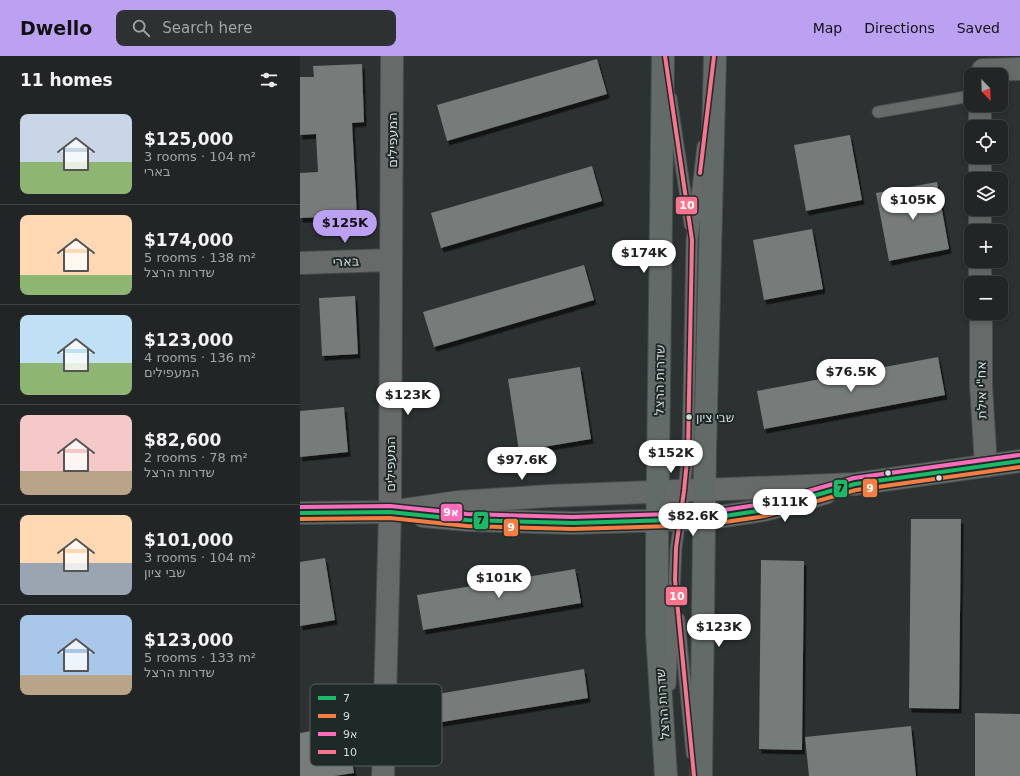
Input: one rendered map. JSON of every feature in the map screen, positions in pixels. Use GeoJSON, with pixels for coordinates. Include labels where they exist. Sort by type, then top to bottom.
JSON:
{"type":"FeatureCollection","features":[{"type":"Feature","properties":{"kind":"main road","name":"שדרות הרצל"},"geometry":{"type":"LineString","coordinates":[[664,56],[657,521],[657,634],[666,772]]}},
{"type":"Feature","properties":{"kind":"main road"},"geometry":{"type":"LineString","coordinates":[[701,776],[705,519],[695,491],[714,56]]}},
{"type":"Feature","properties":{"kind":"street","name":"המעפילים"},"geometry":{"type":"LineString","coordinates":[[385,684],[390,512],[392,56]]}},
{"type":"Feature","properties":{"kind":"street"},"geometry":{"type":"LineString","coordinates":[[983,67],[1020,69]]}},
{"type":"Feature","properties":{"kind":"street","name":"בארי"},"geometry":{"type":"LineString","coordinates":[[300,263],[391,260]]}},
{"type":"Feature","properties":{"kind":"street","name":"אח\"י אילת"},"geometry":{"type":"LineString","coordinates":[[980,320],[982,425],[986,466]]}},
{"type":"Feature","properties":{"kind":"street"},"geometry":{"type":"LineString","coordinates":[[390,512],[458,502],[499,499],[855,484],[1020,461]]}},
{"type":"Feature","properties":{"kind":"street"},"geometry":{"type":"LineString","coordinates":[[300,513],[390,512],[467,520],[573,523],[705,519],[764,510],[855,484]]}},
{"type":"Feature","properties":{"kind":"street","name":"המעפילים"},"geometry":{"type":"LineString","coordinates":[[383,766],[383,776]]}},
{"type":"Feature","properties":{"kind":"lane"},"geometry":{"type":"LineString","coordinates":[[664,56],[692,240]]}},
{"type":"Feature","properties":{"kind":"lane"},"geometry":{"type":"LineString","coordinates":[[666,772],[676,548],[680,520],[695,491],[688,450],[692,240],[714,56]]}},
{"type":"Feature","properties":{"kind":"lane"},"geometry":{"type":"LineString","coordinates":[[878,112],[964,97]]}},
{"type":"Feature","properties":{"kind":"lane"},"geometry":{"type":"LineString","coordinates":[[675,580],[694,776]]}},
{"type":"Feature","properties":{"kind":"building"},"geometry":{"type":"Polygon","coordinates":[[[597,59],[607,94],[447,141],[437,105],[597,59]]]}},
{"type":"Feature","properties":{"kind":"building"},"geometry":{"type":"Polygon","coordinates":[[[362,64],[364,122],[352,123],[357,216],[300,218],[300,173],[318,172],[316,134],[300,135],[300,77],[314,77],[313,66],[362,64]]]}},
{"type":"Feature","properties":{"kind":"building"},"geometry":{"type":"Polygon","coordinates":[[[850,135],[862,200],[806,211],[794,145],[850,135]]]}},
{"type":"Feature","properties":{"kind":"building"},"geometry":{"type":"Polygon","coordinates":[[[592,166],[602,201],[441,248],[431,213],[592,166]]]}},
{"type":"Feature","properties":{"kind":"building"},"geometry":{"type":"Polygon","coordinates":[[[937,182],[949,249],[889,261],[876,193],[937,182]]]}},
{"type":"Feature","properties":{"kind":"building"},"geometry":{"type":"Polygon","coordinates":[[[812,229],[823,289],[764,300],[753,240],[812,229]]]}},
{"type":"Feature","properties":{"kind":"building"},"geometry":{"type":"Polygon","coordinates":[[[584,265],[594,300],[434,347],[423,312],[584,265]]]}},
{"type":"Feature","properties":{"kind":"building"},"geometry":{"type":"Polygon","coordinates":[[[355,296],[358,354],[322,356],[319,298],[355,296]]]}},
{"type":"Feature","properties":{"kind":"building"},"geometry":{"type":"Polygon","coordinates":[[[938,357],[945,395],[764,429],[757,391],[938,357]]]}},
{"type":"Feature","properties":{"kind":"building"},"geometry":{"type":"Polygon","coordinates":[[[580,367],[591,439],[519,451],[508,379],[580,367]]]}},
{"type":"Feature","properties":{"kind":"building"},"geometry":{"type":"Polygon","coordinates":[[[344,407],[348,452],[300,457],[300,411],[344,407]]]}},
{"type":"Feature","properties":{"kind":"building"},"geometry":{"type":"Polygon","coordinates":[[[911,519],[961,519],[959,709],[909,708],[911,519]]]}},
{"type":"Feature","properties":{"kind":"building"},"geometry":{"type":"Polygon","coordinates":[[[325,558],[335,620],[300,626],[300,562],[325,558]]]}},
{"type":"Feature","properties":{"kind":"building"},"geometry":{"type":"Polygon","coordinates":[[[761,560],[804,561],[802,750],[759,749],[761,560]]]}},
{"type":"Feature","properties":{"kind":"building"},"geometry":{"type":"Polygon","coordinates":[[[575,569],[581,603],[423,630],[417,595],[575,569]]]}},
{"type":"Feature","properties":{"kind":"building"},"geometry":{"type":"Polygon","coordinates":[[[584,669],[588,698],[442,722],[442,693],[584,669]]]}},
{"type":"Feature","properties":{"kind":"building"},"geometry":{"type":"Polygon","coordinates":[[[975,713],[1020,714],[1020,776],[975,776],[975,713]]]}},
{"type":"Feature","properties":{"kind":"building"},"geometry":{"type":"Polygon","coordinates":[[[911,726],[916,776],[809,776],[805,737],[911,726]]]}},
{"type":"Feature","properties":{"kind":"building"},"geometry":{"type":"Polygon","coordinates":[[[310,731],[310,766],[353,766],[354,773],[334,776],[300,776],[300,733],[310,731]]]}},
{"type":"Feature","properties":{"kind":"transit line","name":"10"},"geometry":{"type":"LineString","coordinates":[[665,56],[692,240],[688,450],[676,548],[675,580],[694,776]]}},
{"type":"Feature","properties":{"kind":"transit line","name":"10"},"geometry":{"type":"LineString","coordinates":[[700,173],[714,56]]}},
{"type":"Feature","properties":{"kind":"transit line","name":"9א"},"geometry":{"type":"LineString","coordinates":[[300,507],[390,506],[467,514],[573,517],[704,513],[763,504],[854,478],[1019,455]]}},
{"type":"Feature","properties":{"kind":"transit line","name":"7"},"geometry":{"type":"LineString","coordinates":[[300,513],[390,512],[467,520],[573,523],[705,519],[764,510],[855,484],[1020,461]]}},
{"type":"Feature","properties":{"kind":"transit line","name":"9"},"geometry":{"type":"LineString","coordinates":[[300,519],[390,518],[467,526],[573,529],[705,525],[765,516],[856,490],[1020,467]]}},
{"type":"Feature","properties":{"kind":"place","name":"שבי ציון"},"geometry":{"type":"Point","coordinates":[689,417]}}]}
